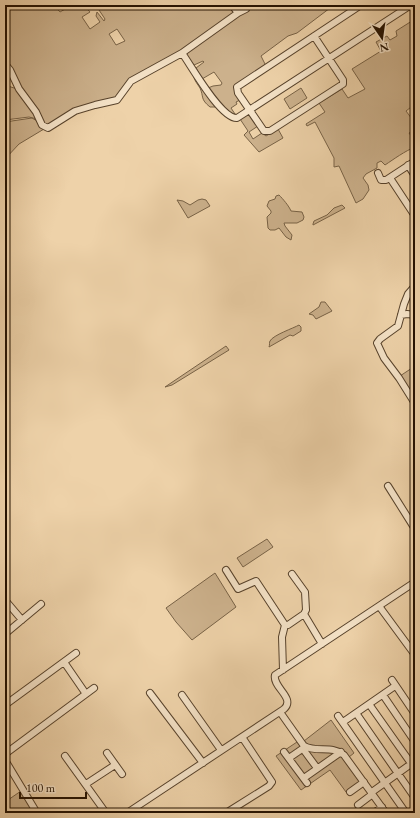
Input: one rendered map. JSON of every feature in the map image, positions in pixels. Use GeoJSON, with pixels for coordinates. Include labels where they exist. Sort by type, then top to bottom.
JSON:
{"type":"FeatureCollection","features":[{"type":"Feature","properties":{"kind":"street"},"geometry":{"type":"LineString","coordinates":[[232,5],[238,13]]}},
{"type":"Feature","properties":{"kind":"street"},"geometry":{"type":"LineString","coordinates":[[314,36],[343,80],[344,84],[270,131],[266,132],[261,129],[236,90],[238,88],[314,36],[360,5]]}},
{"type":"Feature","properties":{"kind":"street"},"geometry":{"type":"LineString","coordinates":[[396,5],[400,12]]}},
{"type":"Feature","properties":{"kind":"street"},"geometry":{"type":"LineString","coordinates":[[182,52],[222,110],[233,118],[238,118],[411,5]]}},
{"type":"Feature","properties":{"kind":"street"},"geometry":{"type":"LineString","coordinates":[[5,64],[10,70],[19,88],[36,112],[42,125],[48,128],[77,110],[116,101],[131,81],[182,52],[246,9]]}},
{"type":"Feature","properties":{"kind":"street"},"geometry":{"type":"LineString","coordinates":[[378,173],[382,181],[386,180],[415,161]]}},
{"type":"Feature","properties":{"kind":"street"},"geometry":{"type":"LineString","coordinates":[[408,165],[415,176]]}},
{"type":"Feature","properties":{"kind":"street"},"geometry":{"type":"LineString","coordinates":[[390,178],[415,216]]}},
{"type":"Feature","properties":{"kind":"street"},"geometry":{"type":"LineString","coordinates":[[414,403],[399,378],[384,358],[377,343],[380,339],[397,328],[408,294],[415,286]]}},
{"type":"Feature","properties":{"kind":"street"},"geometry":{"type":"LineString","coordinates":[[400,315],[415,315]]}},
{"type":"Feature","properties":{"kind":"street"},"geometry":{"type":"LineString","coordinates":[[388,486],[415,529]]}},
{"type":"Feature","properties":{"kind":"street"},"geometry":{"type":"LineString","coordinates":[[226,570],[238,589],[256,581],[285,625],[282,637],[283,670]]}},
{"type":"Feature","properties":{"kind":"street"},"geometry":{"type":"LineString","coordinates":[[285,625],[288,625],[304,614],[306,610],[306,594],[292,574]]}},
{"type":"Feature","properties":{"kind":"street"},"geometry":{"type":"LineString","coordinates":[[127,813],[286,708],[288,703],[274,677],[275,675],[415,582]]}},
{"type":"Feature","properties":{"kind":"street"},"geometry":{"type":"LineString","coordinates":[[5,600],[22,620]]}},
{"type":"Feature","properties":{"kind":"street"},"geometry":{"type":"LineString","coordinates":[[5,634],[41,604]]}},
{"type":"Feature","properties":{"kind":"street"},"geometry":{"type":"LineString","coordinates":[[380,606],[415,655]]}},
{"type":"Feature","properties":{"kind":"street"},"geometry":{"type":"LineString","coordinates":[[304,614],[322,644]]}},
{"type":"Feature","properties":{"kind":"street"},"geometry":{"type":"LineString","coordinates":[[5,705],[76,652]]}},
{"type":"Feature","properties":{"kind":"street"},"geometry":{"type":"LineString","coordinates":[[64,662],[86,694]]}},
{"type":"Feature","properties":{"kind":"street"},"geometry":{"type":"LineString","coordinates":[[343,722],[383,695],[394,683],[415,714]]}},
{"type":"Feature","properties":{"kind":"street"},"geometry":{"type":"LineString","coordinates":[[5,754],[94,688]]}},
{"type":"Feature","properties":{"kind":"street"},"geometry":{"type":"LineString","coordinates":[[150,693],[203,763]]}},
{"type":"Feature","properties":{"kind":"street"},"geometry":{"type":"LineString","coordinates":[[182,695],[221,750]]}},
{"type":"Feature","properties":{"kind":"street"},"geometry":{"type":"LineString","coordinates":[[383,695],[415,742]]}},
{"type":"Feature","properties":{"kind":"street"},"geometry":{"type":"LineString","coordinates":[[358,805],[370,796],[372,792],[398,773],[414,765],[369,704]]}},
{"type":"Feature","properties":{"kind":"street"},"geometry":{"type":"LineString","coordinates":[[280,712],[317,768]]}},
{"type":"Feature","properties":{"kind":"street"},"geometry":{"type":"LineString","coordinates":[[356,713],[415,798]]}},
{"type":"Feature","properties":{"kind":"street"},"geometry":{"type":"LineString","coordinates":[[338,716],[406,813]]}},
{"type":"Feature","properties":{"kind":"street"},"geometry":{"type":"LineString","coordinates":[[226,813],[269,786],[272,782],[242,737]]}},
{"type":"Feature","properties":{"kind":"street"},"geometry":{"type":"LineString","coordinates":[[289,758],[304,748],[334,750],[340,752],[346,757],[386,813]]}},
{"type":"Feature","properties":{"kind":"street"},"geometry":{"type":"LineString","coordinates":[[284,752],[306,781],[317,768],[340,752]]}},
{"type":"Feature","properties":{"kind":"street"},"geometry":{"type":"LineString","coordinates":[[107,753],[122,774]]}},
{"type":"Feature","properties":{"kind":"street"},"geometry":{"type":"LineString","coordinates":[[66,756],[106,813]]}},
{"type":"Feature","properties":{"kind":"street"},"geometry":{"type":"LineString","coordinates":[[5,760],[37,813]]}},
{"type":"Feature","properties":{"kind":"street"},"geometry":{"type":"LineString","coordinates":[[86,784],[115,765]]}},
{"type":"Feature","properties":{"kind":"street"},"geometry":{"type":"LineString","coordinates":[[350,792],[364,782]]}},
{"type":"Feature","properties":{"kind":"street"},"geometry":{"type":"LineString","coordinates":[[374,813],[382,807]]}},
{"type":"Feature","properties":{"kind":"shaded area"},"geometry":{"type":"Polygon","coordinates":[[[5,5],[54,5],[60,12],[72,5],[84,5],[90,12],[82,17],[90,29],[100,22],[96,16],[97,12],[104,21],[105,19],[99,10],[103,5],[231,5],[234,12],[190,45],[140,75],[119,97],[103,100],[100,103],[49,125],[44,126],[5,59],[5,5]],[[117,29],[109,34],[116,45],[125,41],[117,29]]]}},
{"type":"Feature","properties":{"kind":"shaded area"},"geometry":{"type":"Polygon","coordinates":[[[249,5],[334,5],[297,33],[288,36],[261,56],[266,66],[239,84],[240,100],[231,108],[237,117],[226,112],[208,88],[221,85],[222,83],[214,72],[202,79],[196,68],[204,62],[203,61],[194,65],[186,55],[187,50],[249,9],[249,5]]]}},
{"type":"Feature","properties":{"kind":"shaded area"},"geometry":{"type":"Polygon","coordinates":[[[415,19],[415,104],[406,111],[415,123],[415,129],[409,133],[415,140],[415,147],[385,165],[381,161],[377,163],[377,168],[366,174],[363,178],[368,185],[369,190],[363,199],[356,203],[339,166],[334,167],[334,158],[315,122],[307,126],[306,124],[325,112],[319,103],[342,89],[348,98],[365,89],[352,69],[381,51],[376,42],[387,36],[390,40],[397,36],[396,31],[415,19]]]}},
{"type":"Feature","properties":{"kind":"shaded area"},"geometry":{"type":"Polygon","coordinates":[[[193,73],[215,107],[210,107],[205,102],[193,73]]]}},
{"type":"Feature","properties":{"kind":"shaded area"},"geometry":{"type":"Polygon","coordinates":[[[7,87],[17,89],[37,119],[29,117],[5,120],[5,93],[9,90],[7,87]]]}},
{"type":"Feature","properties":{"kind":"shaded area"},"geometry":{"type":"Polygon","coordinates":[[[301,88],[307,98],[290,109],[284,99],[301,88]]]}},
{"type":"Feature","properties":{"kind":"shaded area"},"geometry":{"type":"Polygon","coordinates":[[[249,114],[258,126],[249,132],[253,139],[262,133],[266,136],[278,129],[283,138],[259,152],[244,135],[248,131],[240,119],[249,114]]]}},
{"type":"Feature","properties":{"kind":"shaded area"},"geometry":{"type":"Polygon","coordinates":[[[32,118],[44,129],[19,144],[5,159],[5,122],[32,118]]]}},
{"type":"Feature","properties":{"kind":"shaded area"},"geometry":{"type":"Polygon","coordinates":[[[279,195],[291,211],[302,212],[304,217],[303,220],[297,223],[284,223],[292,235],[291,240],[286,237],[279,228],[270,230],[268,228],[267,217],[271,211],[267,206],[269,201],[275,199],[276,196],[279,195]]]}},
{"type":"Feature","properties":{"kind":"shaded area"},"geometry":{"type":"Polygon","coordinates":[[[202,199],[206,200],[210,206],[188,218],[177,200],[183,201],[190,205],[202,199]]]}},
{"type":"Feature","properties":{"kind":"shaded area"},"geometry":{"type":"Polygon","coordinates":[[[342,205],[345,208],[313,225],[314,221],[327,215],[334,208],[342,205]]]}},
{"type":"Feature","properties":{"kind":"shaded area"},"geometry":{"type":"Polygon","coordinates":[[[321,302],[325,302],[332,311],[316,319],[313,315],[309,314],[319,307],[321,302]]]}},
{"type":"Feature","properties":{"kind":"shaded area"},"geometry":{"type":"Polygon","coordinates":[[[299,325],[301,327],[301,331],[293,336],[290,335],[269,347],[272,339],[279,334],[299,325]]]}},
{"type":"Feature","properties":{"kind":"shaded area"},"geometry":{"type":"Polygon","coordinates":[[[226,346],[229,350],[172,385],[165,387],[226,346]]]}},
{"type":"Feature","properties":{"kind":"shaded area"},"geometry":{"type":"Polygon","coordinates":[[[415,366],[415,396],[413,397],[400,376],[415,366]]]}},
{"type":"Feature","properties":{"kind":"shaded area"},"geometry":{"type":"Polygon","coordinates":[[[267,539],[273,547],[243,567],[237,558],[267,539]]]}},
{"type":"Feature","properties":{"kind":"shaded area"},"geometry":{"type":"Polygon","coordinates":[[[215,573],[236,607],[192,640],[166,608],[215,573]]]}},
{"type":"Feature","properties":{"kind":"shaded area"},"geometry":{"type":"Polygon","coordinates":[[[331,720],[354,753],[349,757],[310,746],[304,741],[331,720]]]}},
{"type":"Feature","properties":{"kind":"shaded area"},"geometry":{"type":"Polygon","coordinates":[[[297,742],[307,750],[338,753],[360,780],[359,783],[346,792],[330,770],[301,790],[276,756],[297,742]]]}},
{"type":"Feature","properties":{"kind":"shaded area"},"geometry":{"type":"Polygon","coordinates":[[[21,791],[35,813],[5,813],[5,802],[21,791]]]}}]}
